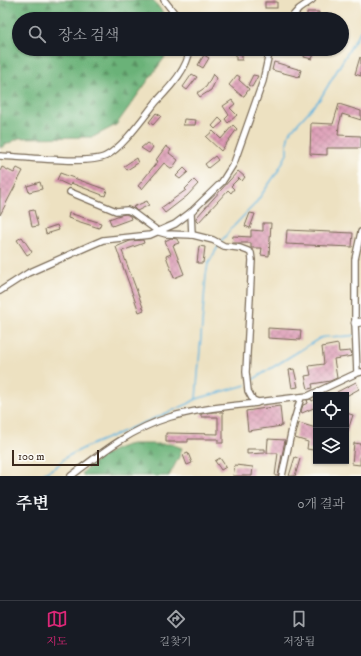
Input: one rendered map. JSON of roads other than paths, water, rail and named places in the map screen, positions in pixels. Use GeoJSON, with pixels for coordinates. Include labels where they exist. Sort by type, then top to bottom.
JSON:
{"type":"FeatureCollection","features":[{"type":"Feature","properties":{"kind":"street"},"geometry":{"type":"LineString","coordinates":[[164,0],[173,12]]}},
{"type":"Feature","properties":{"kind":"street"},"geometry":{"type":"LineString","coordinates":[[296,12],[312,0]]}},
{"type":"Feature","properties":{"kind":"street"},"geometry":{"type":"LineString","coordinates":[[0,156],[75,160],[95,160],[107,156],[122,144],[179,76],[189,56]]}},
{"type":"Feature","properties":{"kind":"street"},"geometry":{"type":"LineString","coordinates":[[0,290],[28,273],[103,240],[150,235],[175,224],[191,212],[222,182],[234,163],[263,81],[268,56]]}},
{"type":"Feature","properties":{"kind":"street"},"geometry":{"type":"LineString","coordinates":[[70,192],[116,211],[127,210],[132,212],[159,232],[166,234],[192,235],[213,240],[224,246],[240,248],[251,253],[252,260],[246,372],[247,384],[253,400],[258,402]]}},
{"type":"Feature","properties":{"kind":"street"},"geometry":{"type":"LineString","coordinates":[[191,212],[192,235]]}},
{"type":"Feature","properties":{"kind":"street"},"geometry":{"type":"LineString","coordinates":[[71,476],[106,449],[143,428],[163,420],[206,409],[308,396],[359,373],[354,259],[361,232]]}},
{"type":"Feature","properties":{"kind":"street"},"geometry":{"type":"LineString","coordinates":[[282,476],[293,424],[301,397]]}},
{"type":"Feature","properties":{"kind":"waterway"},"geometry":{"type":"LineString","coordinates":[[349,50],[361,30]]}},
{"type":"Feature","properties":{"kind":"waterway"},"geometry":{"type":"LineString","coordinates":[[221,242],[231,229],[255,204],[278,171],[287,154],[289,133],[320,99],[346,56]]}},
{"type":"Feature","properties":{"kind":"waterway"},"geometry":{"type":"LineString","coordinates":[[40,476],[57,466],[66,457],[86,447],[188,404],[196,399],[206,275],[208,264],[219,245]]}},
{"type":"Feature","properties":{"kind":"waterway"},"geometry":{"type":"LineString","coordinates":[[249,382],[320,338],[354,335]]}},
{"type":"Feature","properties":{"kind":"waterway"},"geometry":{"type":"LineString","coordinates":[[196,399],[246,385]]}}]}
